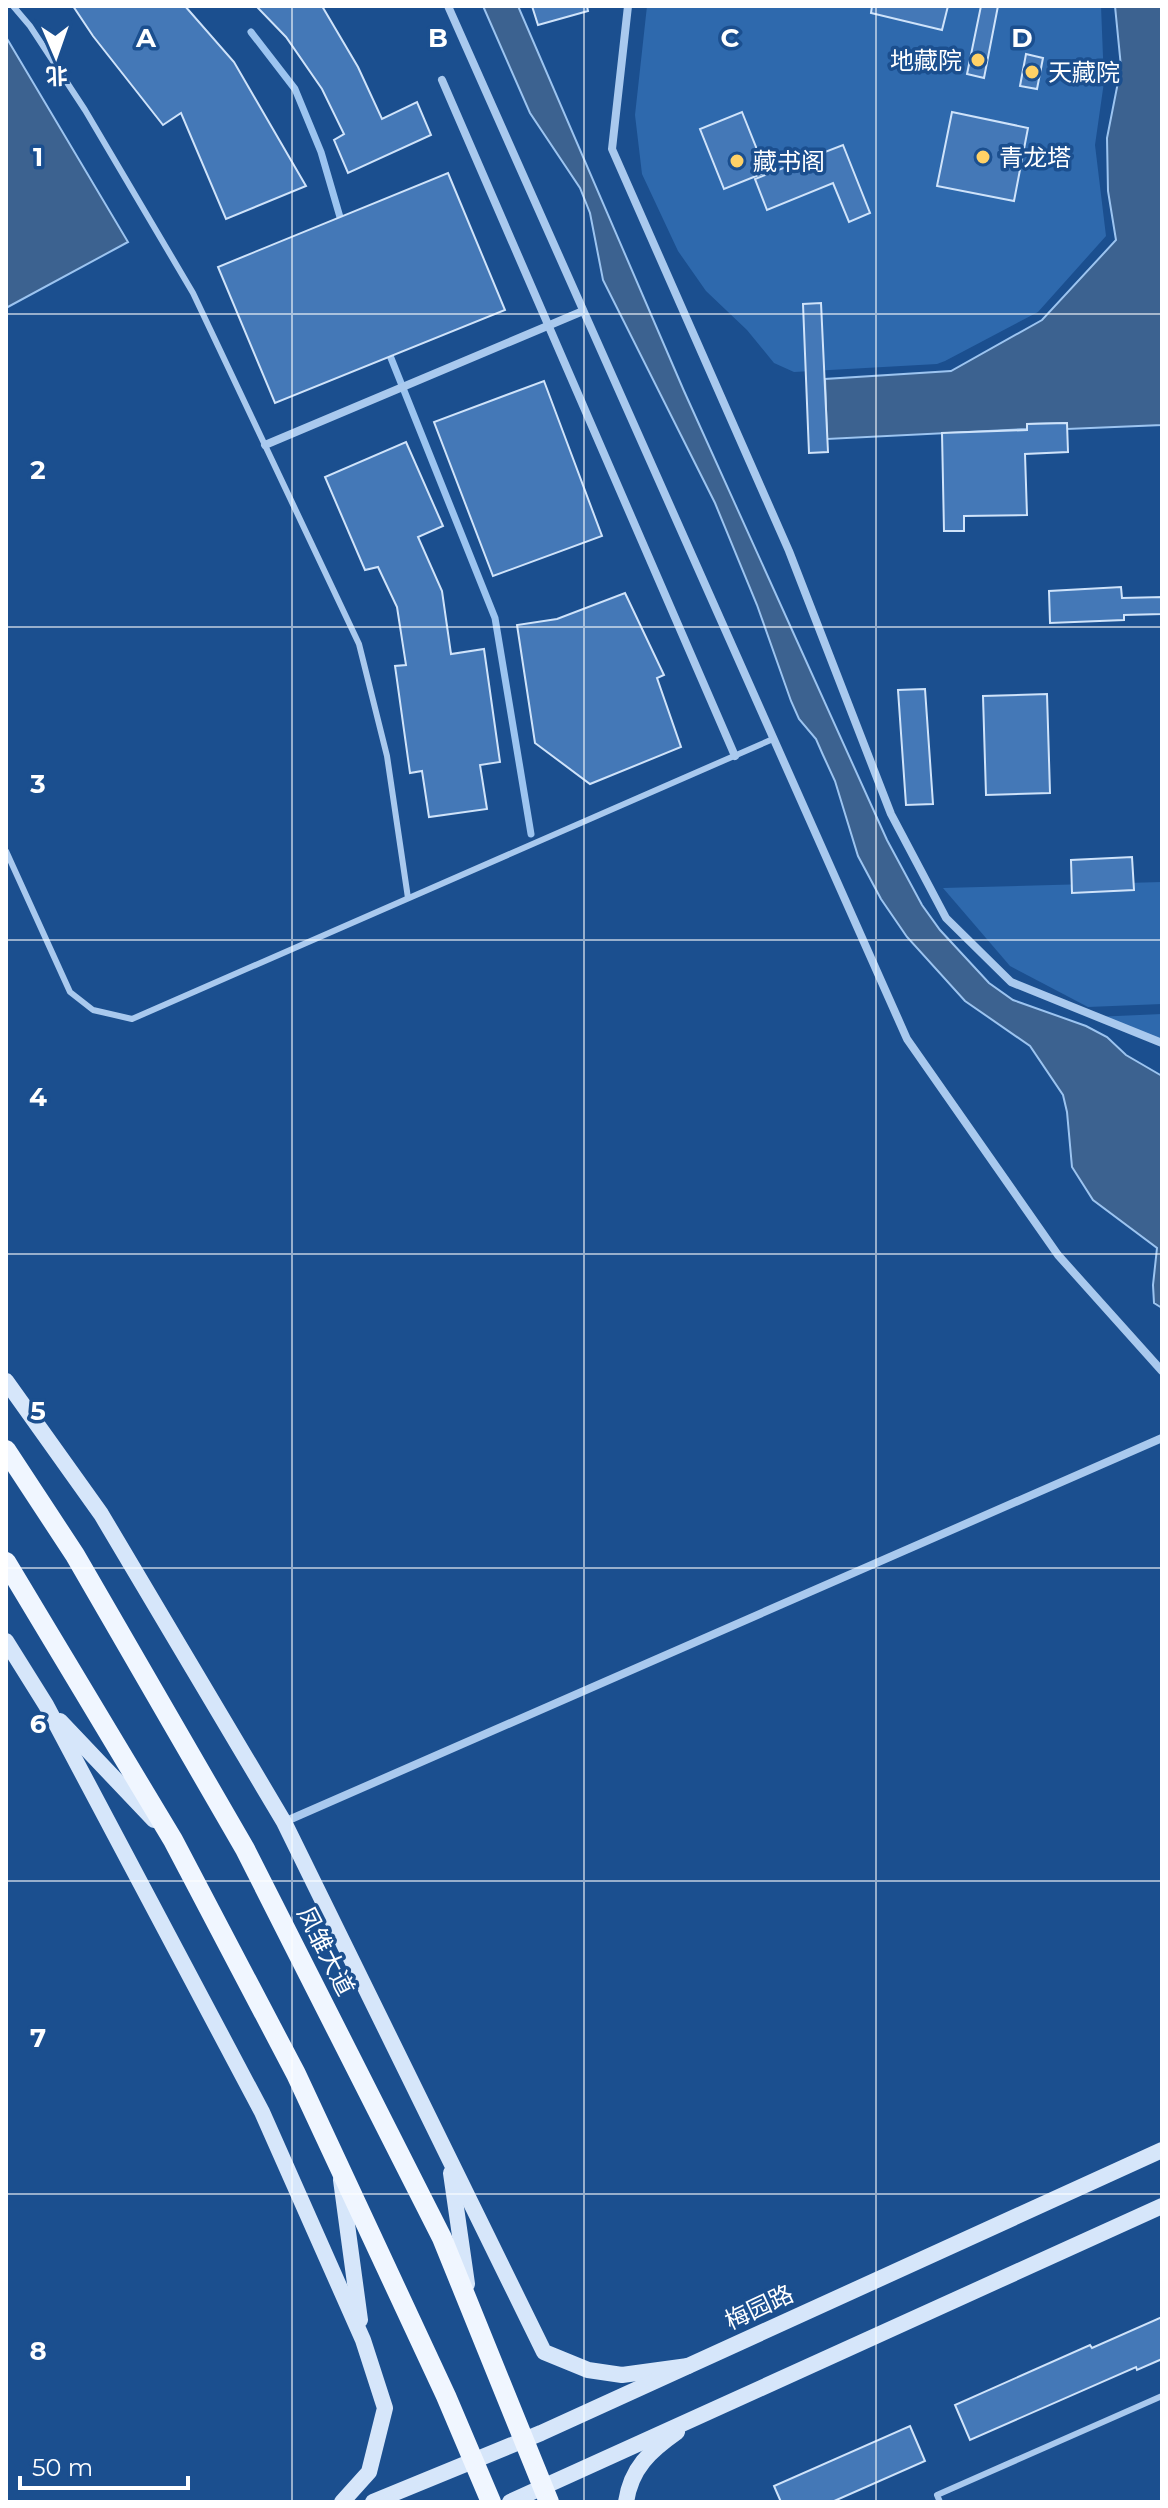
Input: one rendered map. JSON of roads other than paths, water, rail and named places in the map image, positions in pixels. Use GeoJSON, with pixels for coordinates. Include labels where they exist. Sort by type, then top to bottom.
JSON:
{"type":"FeatureCollection","features":[{"type":"Feature","properties":{"kind":"main road","name":"凤雏大道"},"geometry":{"type":"LineString","coordinates":[[6,1450],[75,1555],[245,1849],[442,2238],[546,2494]]}},
{"type":"Feature","properties":{"kind":"main road"},"geometry":{"type":"LineString","coordinates":[[6,1562],[173,1840],[296,2074],[491,2502]]}},
{"type":"Feature","properties":{"kind":"street"},"geometry":{"type":"LineString","coordinates":[[448,6],[907,1039],[1058,1255],[1162,1371]]}},
{"type":"Feature","properties":{"kind":"street"},"geometry":{"type":"LineString","coordinates":[[628,6],[612,149],[789,551],[891,814],[946,918],[1011,982],[1162,1043]]}},
{"type":"Feature","properties":{"kind":"street"},"geometry":{"type":"LineString","coordinates":[[442,80],[735,756]]}},
{"type":"Feature","properties":{"kind":"street"},"geometry":{"type":"LineString","coordinates":[[265,445],[583,311]]}},
{"type":"Feature","properties":{"kind":"street"},"geometry":{"type":"LineString","coordinates":[[6,1381],[101,1514],[284,1822],[544,2352],[588,2370],[622,2375],[688,2366]]}},
{"type":"Feature","properties":{"kind":"street"},"geometry":{"type":"LineString","coordinates":[[284,1822],[1162,1438]]}},
{"type":"Feature","properties":{"kind":"street"},"geometry":{"type":"LineString","coordinates":[[6,1641],[46,1705],[262,2112],[363,2340],[385,2408],[369,2472],[342,2502]]}},
{"type":"Feature","properties":{"kind":"street"},"geometry":{"type":"LineString","coordinates":[[46,1705],[173,1840]]}},
{"type":"Feature","properties":{"kind":"street","name":"梅园路"},"geometry":{"type":"LineString","coordinates":[[373,2502],[523,2441],[1162,2150]]}},
{"type":"Feature","properties":{"kind":"street"},"geometry":{"type":"LineString","coordinates":[[449,2159],[470,2310]]}},
{"type":"Feature","properties":{"kind":"street"},"geometry":{"type":"LineString","coordinates":[[339,2167],[363,2340]]}},
{"type":"Feature","properties":{"kind":"street"},"geometry":{"type":"LineString","coordinates":[[510,2502],[546,2494],[705,2412],[1162,2206]]}},
{"type":"Feature","properties":{"kind":"street"},"geometry":{"type":"LineString","coordinates":[[626,2502],[634,2472],[663,2442],[705,2412]]}},
{"type":"Feature","properties":{"kind":"lane"},"geometry":{"type":"LineString","coordinates":[[13,6],[30,26],[85,110],[193,293],[359,644],[387,756],[408,898]]}},
{"type":"Feature","properties":{"kind":"lane"},"geometry":{"type":"LineString","coordinates":[[6,851],[70,992],[93,1010],[132,1019],[773,739]]}},
{"type":"Feature","properties":{"kind":"lane"},"geometry":{"type":"LineString","coordinates":[[940,2502],[937,2495],[1162,2396]]}},
{"type":"Feature","properties":{"kind":"waterway"},"geometry":{"type":"LineString","coordinates":[[251,32],[295,89],[321,152],[342,224]]}},
{"type":"Feature","properties":{"kind":"waterway"},"geometry":{"type":"LineString","coordinates":[[387,348],[495,618],[531,834]]}},
{"type":"Feature","properties":{"kind":"place","name":"地藏院"},"geometry":{"type":"Point","coordinates":[978,60]}},
{"type":"Feature","properties":{"kind":"place","name":"天藏院"},"geometry":{"type":"Point","coordinates":[1032,72]}},
{"type":"Feature","properties":{"kind":"place","name":"青龙塔"},"geometry":{"type":"Point","coordinates":[983,157]}},
{"type":"Feature","properties":{"kind":"place","name":"藏书阁"},"geometry":{"type":"Point","coordinates":[737,161]}}]}
